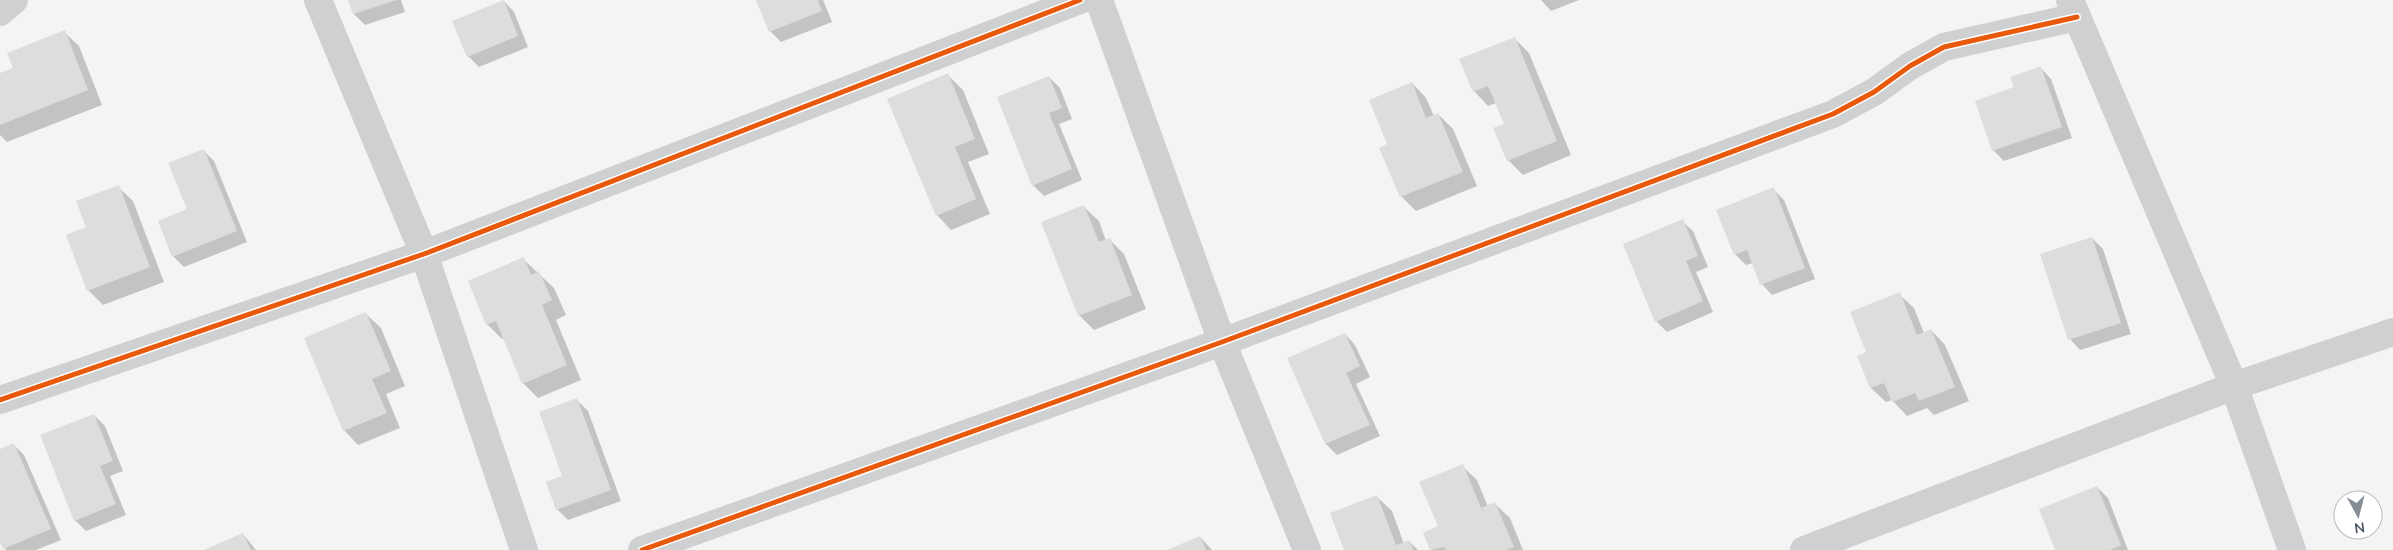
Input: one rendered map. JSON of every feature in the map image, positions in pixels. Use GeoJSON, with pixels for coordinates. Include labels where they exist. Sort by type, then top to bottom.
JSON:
{"type":"FeatureCollection","features":[{"type":"Feature","properties":{"kind":"street"},"geometry":{"type":"LineString","coordinates":[[0,12],[14,0]]}},
{"type":"Feature","properties":{"kind":"street"},"geometry":{"type":"LineString","coordinates":[[318,0],[424,254],[524,550]]}},
{"type":"Feature","properties":{"kind":"street"},"geometry":{"type":"LineString","coordinates":[[0,400],[424,254],[1080,0]]}},
{"type":"Feature","properties":{"kind":"street"},"geometry":{"type":"LineString","coordinates":[[1099,0],[1222,342],[1307,550]]}},
{"type":"Feature","properties":{"kind":"street"},"geometry":{"type":"LineString","coordinates":[[642,550],[1222,342],[1833,114],[1874,92],[1910,66],[1944,47],[2074,9],[2234,386],[2292,550]]}},
{"type":"Feature","properties":{"kind":"street"},"geometry":{"type":"LineString","coordinates":[[1804,550],[2234,386],[2393,332]]}},
{"type":"Feature","properties":{"kind":"building"},"geometry":{"type":"Polygon","coordinates":[[[348,0],[397,0],[353,14],[348,0]]]}},
{"type":"Feature","properties":{"kind":"building"},"geometry":{"type":"Polygon","coordinates":[[[504,0],[518,36],[467,57],[452,21],[504,0]]]}},
{"type":"Feature","properties":{"kind":"building"},"geometry":{"type":"Polygon","coordinates":[[[756,0],[818,0],[822,11],[769,32],[756,0]]]}},
{"type":"Feature","properties":{"kind":"building"},"geometry":{"type":"Polygon","coordinates":[[[65,30],[88,90],[0,125],[0,73],[13,68],[7,53],[65,30]]]}},
{"type":"Feature","properties":{"kind":"building"},"geometry":{"type":"Polygon","coordinates":[[[1515,37],[1557,141],[1507,161],[1493,128],[1504,124],[1488,86],[1473,92],[1459,59],[1515,37]]]}},
{"type":"Feature","properties":{"kind":"building"},"geometry":{"type":"Polygon","coordinates":[[[2041,66],[2062,127],[1992,151],[1975,101],[2014,87],[2010,77],[2041,66]]]}},
{"type":"Feature","properties":{"kind":"building"},"geometry":{"type":"Polygon","coordinates":[[[948,73],[975,139],[955,147],[976,199],[936,216],[887,99],[948,73]]]}},
{"type":"Feature","properties":{"kind":"building"},"geometry":{"type":"Polygon","coordinates":[[[1049,76],[1062,108],[1049,113],[1072,169],[1032,186],[997,97],[1049,76]]]}},
{"type":"Feature","properties":{"kind":"building"},"geometry":{"type":"Polygon","coordinates":[[[1412,82],[1426,118],[1438,113],[1463,172],[1400,197],[1379,148],[1387,144],[1369,100],[1412,82]]]}},
{"type":"Feature","properties":{"kind":"building"},"geometry":{"type":"Polygon","coordinates":[[[204,149],[237,231],[172,257],[158,221],[187,209],[168,163],[204,149]]]}},
{"type":"Feature","properties":{"kind":"building"},"geometry":{"type":"Polygon","coordinates":[[[119,185],[150,267],[87,291],[66,235],[86,227],[76,201],[119,185]]]}},
{"type":"Feature","properties":{"kind":"building"},"geometry":{"type":"Polygon","coordinates":[[[1774,187],[1805,268],[1760,285],[1747,250],[1734,255],[1716,210],[1774,187]]]}},
{"type":"Feature","properties":{"kind":"building"},"geometry":{"type":"Polygon","coordinates":[[[1084,205],[1099,242],[1110,238],[1132,295],[1078,316],[1041,222],[1084,205]]]}},
{"type":"Feature","properties":{"kind":"building"},"geometry":{"type":"Polygon","coordinates":[[[1683,219],[1698,256],[1686,261],[1703,301],[1655,322],[1623,244],[1683,219]]]}},
{"type":"Feature","properties":{"kind":"building"},"geometry":{"type":"Polygon","coordinates":[[[2092,237],[2121,323],[2068,340],[2040,254],[2092,237]]]}},
{"type":"Feature","properties":{"kind":"building"},"geometry":{"type":"Polygon","coordinates":[[[524,257],[531,275],[539,271],[552,300],[542,305],[567,365],[522,384],[496,321],[486,325],[468,281],[524,257]]]}},
{"type":"Feature","properties":{"kind":"building"},"geometry":{"type":"Polygon","coordinates":[[[1900,292],[1917,335],[1931,329],[1955,387],[1919,401],[1915,393],[1892,402],[1884,383],[1870,388],[1857,356],[1866,352],[1850,312],[1900,292]]]}},
{"type":"Feature","properties":{"kind":"building"},"geometry":{"type":"Polygon","coordinates":[[[366,312],[391,371],[372,379],[387,413],[343,431],[304,338],[366,312]]]}},
{"type":"Feature","properties":{"kind":"building"},"geometry":{"type":"Polygon","coordinates":[[[1345,333],[1360,366],[1346,373],[1370,425],[1325,444],[1287,358],[1345,333]]]}},
{"type":"Feature","properties":{"kind":"building"},"geometry":{"type":"Polygon","coordinates":[[[577,398],[611,490],[556,510],[546,482],[562,476],[539,412],[577,398]]]}},
{"type":"Feature","properties":{"kind":"building"},"geometry":{"type":"Polygon","coordinates":[[[94,414],[113,461],[100,466],[116,504],[74,521],[40,435],[94,414]]]}},
{"type":"Feature","properties":{"kind":"building"},"geometry":{"type":"Polygon","coordinates":[[[14,443],[51,529],[3,549],[0,542],[0,449],[14,443]]]}},
{"type":"Feature","properties":{"kind":"building"},"geometry":{"type":"Polygon","coordinates":[[[1463,464],[1481,508],[1495,502],[1514,547],[1506,550],[1446,550],[1444,547],[1430,550],[1423,533],[1438,526],[1419,482],[1463,464]]]}},
{"type":"Feature","properties":{"kind":"building"},"geometry":{"type":"Polygon","coordinates":[[[2097,486],[2121,545],[2110,550],[2055,550],[2039,509],[2097,486]]]}},
{"type":"Feature","properties":{"kind":"building"},"geometry":{"type":"Polygon","coordinates":[[[1377,495],[1396,545],[1410,540],[1413,550],[1344,550],[1330,513],[1377,495]]]}},
{"type":"Feature","properties":{"kind":"building"},"geometry":{"type":"Polygon","coordinates":[[[243,533],[251,550],[204,550],[243,533]]]}},
{"type":"Feature","properties":{"kind":"building"},"geometry":{"type":"Polygon","coordinates":[[[1200,536],[1206,550],[1167,550],[1200,536]]]}},
{"type":"Feature","properties":{"kind":"cycle path"},"geometry":{"type":"LineString","coordinates":[[0,400],[424,254],[1080,0]]}},
{"type":"Feature","properties":{"kind":"cycle path"},"geometry":{"type":"LineString","coordinates":[[642,550],[1222,342],[1833,114],[1874,92],[1910,66],[1944,47],[2077,17]]}}]}
